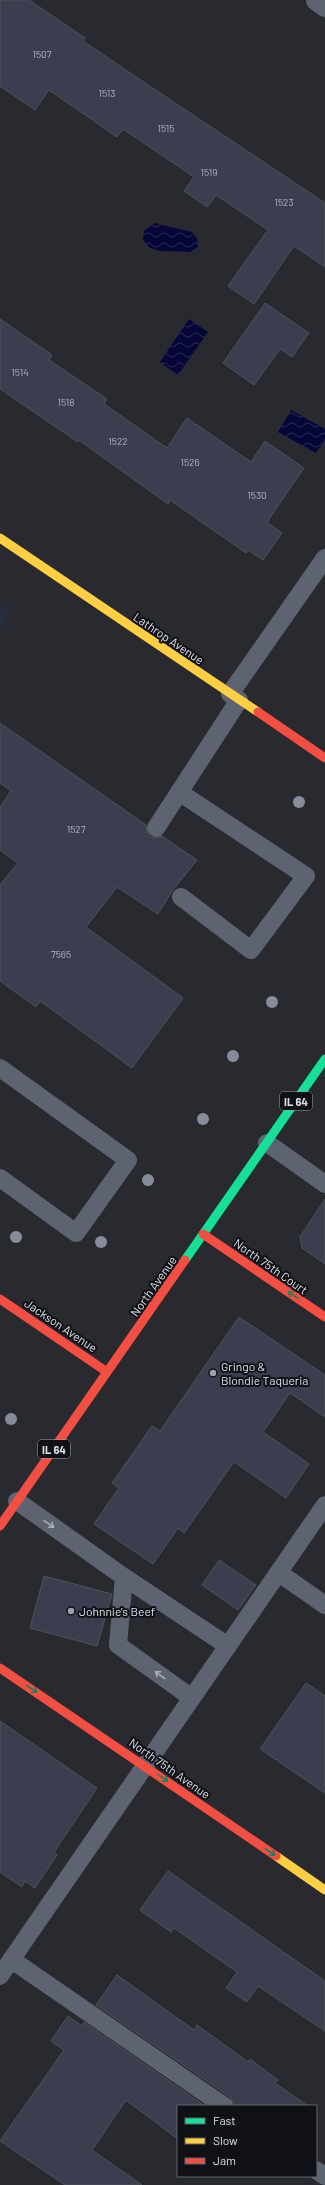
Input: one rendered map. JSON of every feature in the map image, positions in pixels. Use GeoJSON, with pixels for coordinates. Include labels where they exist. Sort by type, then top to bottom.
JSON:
{"type":"FeatureCollection","features":[{"type":"Feature","properties":{"kind":"street"},"geometry":{"type":"LineString","coordinates":[[317,0],[325,6]]}},
{"type":"Feature","properties":{"kind":"street","name":"Lathrop Avenue"},"geometry":{"type":"LineString","coordinates":[[0,538],[325,758]]}},
{"type":"Feature","properties":{"kind":"street","name":"North Avenue"},"geometry":{"type":"LineString","coordinates":[[0,1526],[325,1059]]}},
{"type":"Feature","properties":{"kind":"street","name":"North 75th Court"},"geometry":{"type":"LineString","coordinates":[[203,1234],[325,1318]]}},
{"type":"Feature","properties":{"kind":"street","name":"Jackson Avenue"},"geometry":{"type":"LineString","coordinates":[[0,1298],[107,1372]]}},
{"type":"Feature","properties":{"kind":"street","name":"North 75th Avenue"},"geometry":{"type":"LineString","coordinates":[[0,1668],[146,1766],[325,1890]]}},
{"type":"Feature","properties":{"kind":"lane"},"geometry":{"type":"LineString","coordinates":[[156,828],[179,792],[234,697],[325,558]]}},
{"type":"Feature","properties":{"kind":"lane"},"geometry":{"type":"LineString","coordinates":[[179,792],[306,876],[251,950],[181,897]]}},
{"type":"Feature","properties":{"kind":"lane"},"geometry":{"type":"LineString","coordinates":[[0,1068],[128,1160],[76,1233],[0,1178]]}},
{"type":"Feature","properties":{"kind":"lane"},"geometry":{"type":"LineString","coordinates":[[267,1143],[325,1184]]}},
{"type":"Feature","properties":{"kind":"lane"},"geometry":{"type":"LineString","coordinates":[[17,1501],[124,1577],[228,1646]]}},
{"type":"Feature","properties":{"kind":"lane"},"geometry":{"type":"LineString","coordinates":[[0,1976],[325,1505]]}},
{"type":"Feature","properties":{"kind":"lane"},"geometry":{"type":"LineString","coordinates":[[279,1573],[325,1605]]}},
{"type":"Feature","properties":{"kind":"lane"},"geometry":{"type":"LineString","coordinates":[[124,1577],[118,1645],[192,1698]]}},
{"type":"Feature","properties":{"kind":"lane"},"geometry":{"type":"LineString","coordinates":[[12,1960],[223,2105]]}},
{"type":"Feature","properties":{"kind":"shaded area"},"geometry":{"type":"Polygon","coordinates":[[[0,604],[12,612],[0,629],[0,604]]]}},
{"type":"Feature","properties":{"kind":"water"},"geometry":{"type":"Polygon","coordinates":[[[155,223],[192,232],[197,238],[198,247],[190,252],[161,251],[150,248],[143,240],[144,231],[155,223]]]}},
{"type":"Feature","properties":{"kind":"water"},"geometry":{"type":"Polygon","coordinates":[[[189,319],[208,332],[178,375],[160,362],[189,319]]]}},
{"type":"Feature","properties":{"kind":"water"},"geometry":{"type":"Polygon","coordinates":[[[291,410],[325,429],[325,439],[316,453],[278,432],[291,410]]]}},
{"type":"Feature","properties":{"kind":"building"},"geometry":{"type":"Polygon","coordinates":[[[0,0],[29,0],[85,38],[83,41],[325,203],[325,267],[294,246],[254,304],[228,286],[268,230],[216,195],[207,207],[184,191],[194,177],[123,129],[117,137],[49,90],[35,110],[0,86],[0,0]]]}},
{"type":"Feature","properties":{"kind":"building"},"geometry":{"type":"Polygon","coordinates":[[[265,303],[309,333],[292,357],[280,349],[254,385],[223,363],[265,303]]]}},
{"type":"Feature","properties":{"kind":"building"},"geometry":{"type":"Polygon","coordinates":[[[0,319],[52,355],[49,360],[107,399],[104,404],[167,448],[187,418],[251,462],[265,441],[304,468],[267,522],[282,533],[263,560],[248,550],[246,553],[170,500],[168,504],[79,440],[78,442],[0,389],[0,319]]]}},
{"type":"Feature","properties":{"kind":"building"},"geometry":{"type":"Polygon","coordinates":[[[0,723],[146,825],[147,832],[150,837],[156,838],[162,836],[197,860],[172,891],[158,914],[117,887],[86,927],[183,998],[132,1068],[40,1001],[36,1007],[0,981],[0,885],[18,863],[0,850],[0,807],[11,791],[0,783],[0,723]]]}},
{"type":"Feature","properties":{"kind":"building"},"geometry":{"type":"Polygon","coordinates":[[[325,1199],[325,1264],[302,1248],[300,1237],[325,1199]]]}},
{"type":"Feature","properties":{"kind":"building"},"geometry":{"type":"Polygon","coordinates":[[[239,1317],[325,1375],[325,1417],[290,1393],[263,1432],[309,1464],[286,1498],[234,1462],[184,1533],[178,1528],[153,1564],[94,1524],[119,1488],[112,1483],[152,1426],[160,1431],[239,1317]]]}},
{"type":"Feature","properties":{"kind":"building"},"geometry":{"type":"Polygon","coordinates":[[[219,1560],[256,1585],[238,1610],[202,1585],[219,1560]]]}},
{"type":"Feature","properties":{"kind":"building","name":"Johnnie's Beef"},"geometry":{"type":"Polygon","coordinates":[[[44,1576],[112,1594],[97,1646],[30,1628],[44,1576]]]}},
{"type":"Feature","properties":{"kind":"building"},"geometry":{"type":"Polygon","coordinates":[[[306,1683],[325,1696],[325,1793],[260,1749],[306,1683]]]}},
{"type":"Feature","properties":{"kind":"building"},"geometry":{"type":"Polygon","coordinates":[[[0,1721],[97,1788],[54,1852],[57,1855],[35,1888],[25,1881],[22,1887],[0,1872],[0,1721]]]}},
{"type":"Feature","properties":{"kind":"building"},"geometry":{"type":"Polygon","coordinates":[[[168,1871],[325,1981],[325,2031],[258,1986],[247,2002],[226,1988],[237,1972],[174,1928],[171,1932],[140,1910],[168,1871]]]}},
{"type":"Feature","properties":{"kind":"building"},"geometry":{"type":"Polygon","coordinates":[[[117,1975],[194,2030],[197,2025],[248,2062],[250,2059],[278,2080],[275,2083],[307,2105],[234,2105],[230,2097],[96,2005],[117,1975]]]}},
{"type":"Feature","properties":{"kind":"building"},"geometry":{"type":"Polygon","coordinates":[[[68,2016],[82,2026],[84,2022],[204,2105],[177,2105],[177,2138],[126,2100],[92,2150],[142,2185],[65,2185],[0,2141],[64,2050],[51,2041],[68,2016]]]}},
{"type":"Feature","properties":{"kind":"traffic: fast"},"geometry":{"type":"LineString","coordinates":[[185,1260],[325,1059]]}},
{"type":"Feature","properties":{"kind":"traffic: slow"},"geometry":{"type":"LineString","coordinates":[[0,538],[258,712]]}},
{"type":"Feature","properties":{"kind":"traffic: slow"},"geometry":{"type":"LineString","coordinates":[[276,1856],[325,1890]]}},
{"type":"Feature","properties":{"kind":"traffic: jam"},"geometry":{"type":"LineString","coordinates":[[258,712],[325,758]]}},
{"type":"Feature","properties":{"kind":"traffic: jam"},"geometry":{"type":"LineString","coordinates":[[203,1234],[325,1317]]}},
{"type":"Feature","properties":{"kind":"traffic: jam"},"geometry":{"type":"LineString","coordinates":[[0,1526],[185,1260]]}},
{"type":"Feature","properties":{"kind":"traffic: jam"},"geometry":{"type":"LineString","coordinates":[[0,1299],[107,1372]]}},
{"type":"Feature","properties":{"kind":"traffic: jam"},"geometry":{"type":"LineString","coordinates":[[0,1668],[276,1856]]}},
{"type":"Feature","properties":{"kind":"place","name":"Gringo & Blondie Taqueria"},"geometry":{"type":"Point","coordinates":[213,1373]}},
{"type":"Feature","properties":{"kind":"place","name":"Johnnie's Beef"},"geometry":{"type":"Point","coordinates":[71,1611]}}]}
